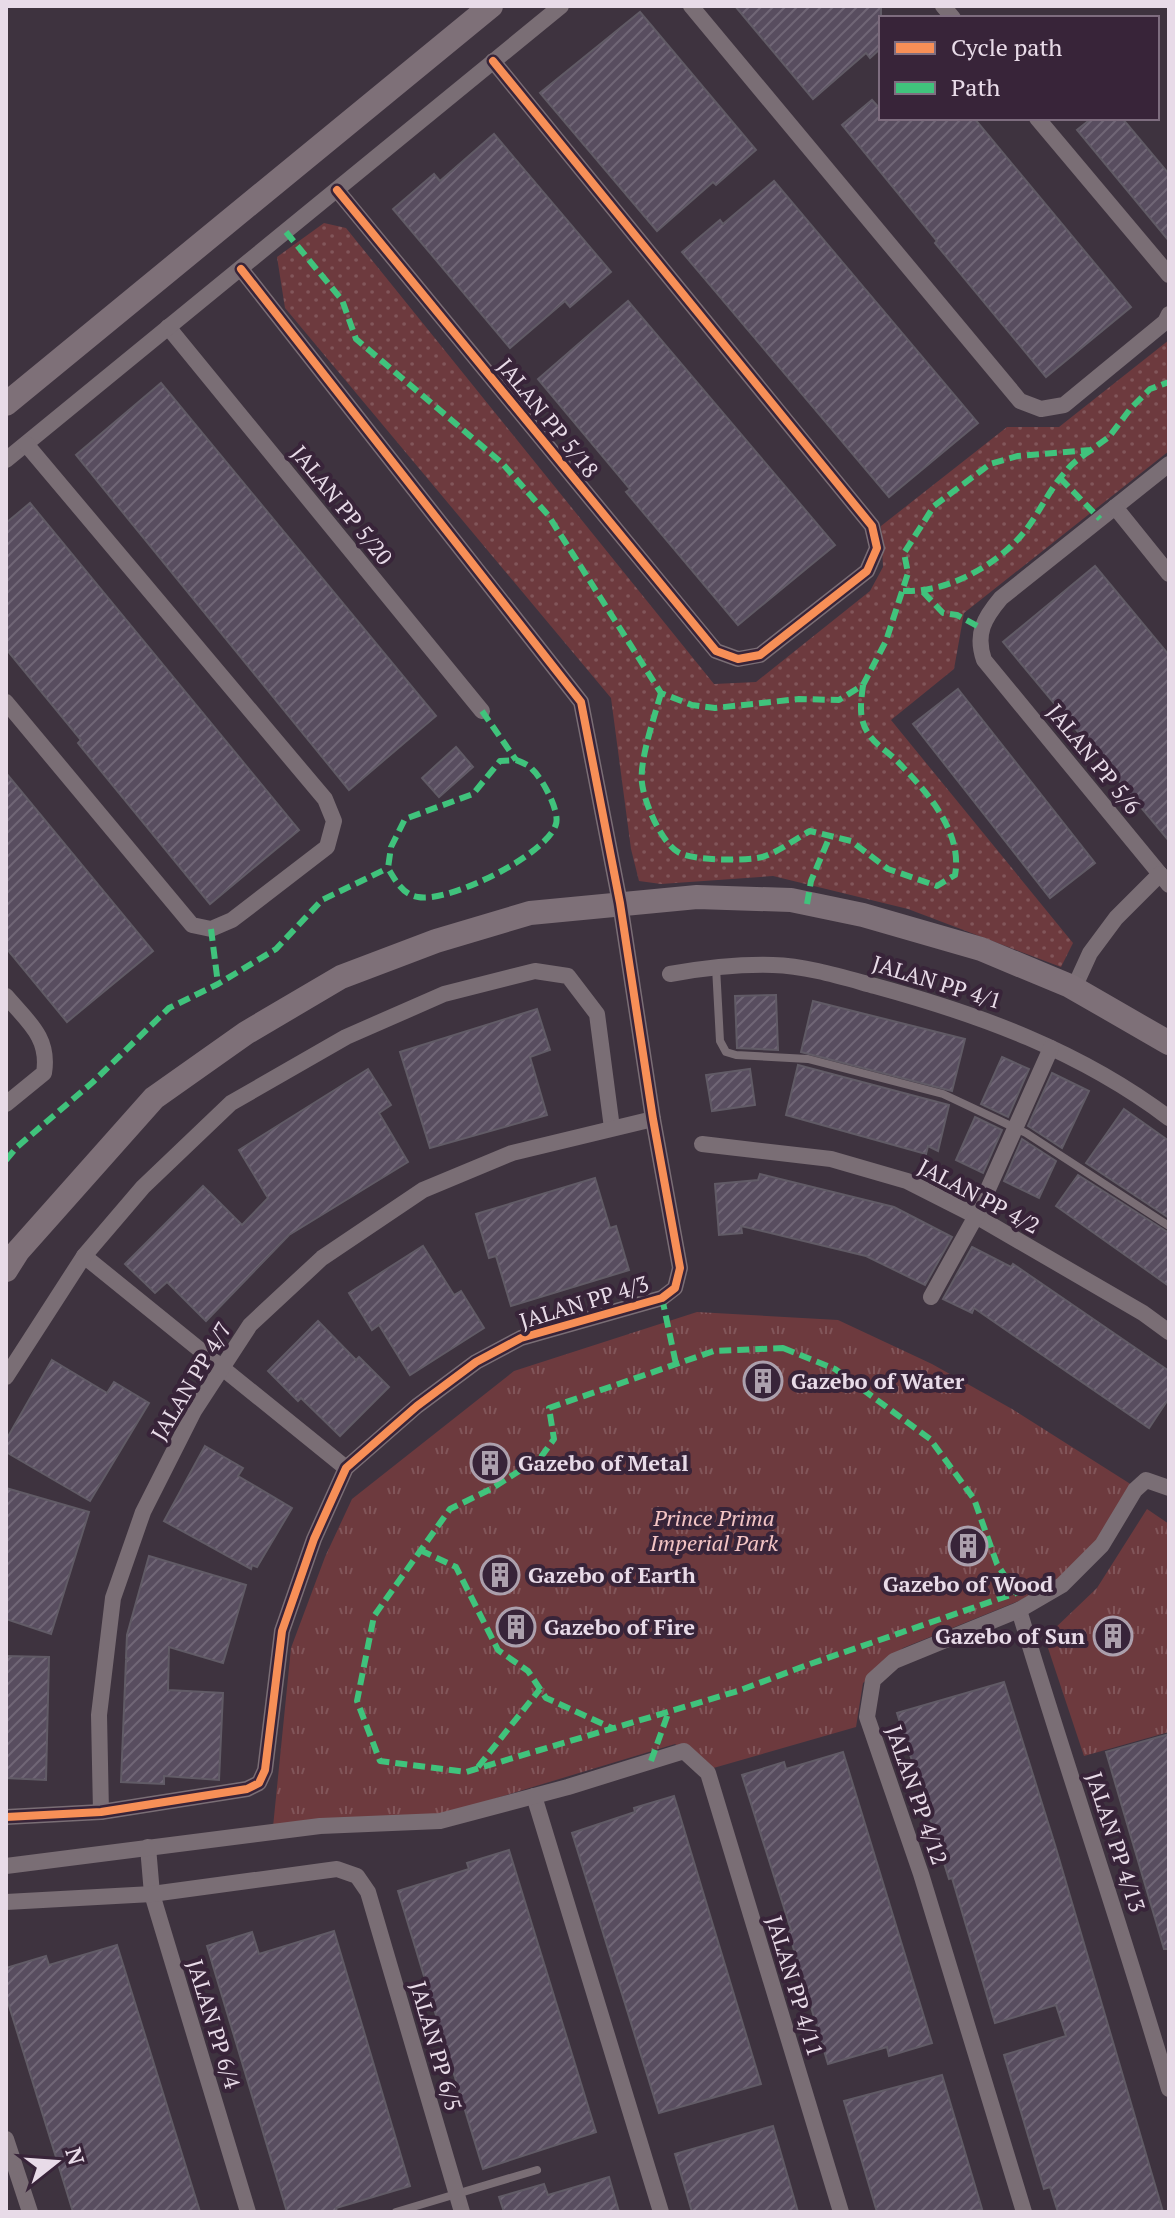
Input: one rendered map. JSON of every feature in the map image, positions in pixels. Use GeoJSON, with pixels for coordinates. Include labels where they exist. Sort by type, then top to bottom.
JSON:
{"type":"FeatureCollection","features":[{"type":"Feature","properties":{"kind":"street"},"geometry":{"type":"LineString","coordinates":[[6,404],[491,6]]}},
{"type":"Feature","properties":{"kind":"street"},"geometry":{"type":"LineString","coordinates":[[6,460],[561,6]]}},
{"type":"Feature","properties":{"kind":"street"},"geometry":{"type":"LineString","coordinates":[[691,6],[1020,401],[1041,409],[1064,405],[1165,322],[1169,314]]}},
{"type":"Feature","properties":{"kind":"street","name":"JALAN PP 5/18"},"geometry":{"type":"LineString","coordinates":[[337,190],[716,651],[738,659],[760,655],[867,571],[877,548],[872,526],[493,61]]}},
{"type":"Feature","properties":{"kind":"street"},"geometry":{"type":"LineString","coordinates":[[1039,120],[1169,275]]}},
{"type":"Feature","properties":{"kind":"street"},"geometry":{"type":"LineString","coordinates":[[241,269],[581,702],[620,903],[653,1119]]}},
{"type":"Feature","properties":{"kind":"street","name":"JALAN PP 5/20"},"geometry":{"type":"LineString","coordinates":[[168,327],[482,711]]}},
{"type":"Feature","properties":{"kind":"street"},"geometry":{"type":"LineString","coordinates":[[6,702],[192,925],[211,929],[232,920],[327,847],[334,821],[325,799],[26,444]]}},
{"type":"Feature","properties":{"kind":"street"},"geometry":{"type":"LineString","coordinates":[[1169,464],[1115,507],[1169,574]]}},
{"type":"Feature","properties":{"kind":"street","name":"JALAN PP 5/6"},"geometry":{"type":"LineString","coordinates":[[1115,507],[1001,598],[988,612],[981,628],[979,644],[984,660],[1164,880]]}},
{"type":"Feature","properties":{"kind":"street"},"geometry":{"type":"LineString","coordinates":[[1074,988],[1090,953],[1116,918],[1164,880]]}},
{"type":"Feature","properties":{"kind":"street"},"geometry":{"type":"LineString","coordinates":[[6,1270],[18,1251],[154,1098],[246,1033],[341,977],[436,941],[530,913],[697,897],[791,900],[863,915],[981,949],[1074,988],[1169,1043]]}},
{"type":"Feature","properties":{"kind":"street","name":"JALAN PP 4/1"},"geometry":{"type":"LineString","coordinates":[[670,974],[716,967],[776,965],[829,974],[1007,1026],[1138,1095],[1169,1118]]}},
{"type":"Feature","properties":{"kind":"street"},"geometry":{"type":"LineString","coordinates":[[6,1377],[84,1256],[143,1187],[231,1103],[346,1037],[444,994],[535,971],[568,976],[597,1014],[612,1128]]}},
{"type":"Feature","properties":{"kind":"street"},"geometry":{"type":"LineString","coordinates":[[6,996],[42,1040],[47,1055],[44,1073],[6,1104]]}},
{"type":"Feature","properties":{"kind":"street"},"geometry":{"type":"LineString","coordinates":[[931,1297],[976,1216],[1051,1048]]}},
{"type":"Feature","properties":{"kind":"street","name":"JALAN PP 4/7"},"geometry":{"type":"LineString","coordinates":[[101,1812],[99,1715],[113,1598],[143,1512],[194,1411],[250,1325],[322,1258],[423,1190],[512,1153],[653,1119]]}},
{"type":"Feature","properties":{"kind":"street","name":"JALAN PP 4/3"},"geometry":{"type":"LineString","coordinates":[[101,1812],[247,1789],[259,1783],[265,1770],[282,1631],[314,1539],[346,1468],[417,1406],[476,1362],[521,1338],[662,1298],[675,1288],[680,1268],[653,1119]]}},
{"type":"Feature","properties":{"kind":"street","name":"JALAN PP 4/2"},"geometry":{"type":"LineString","coordinates":[[702,1144],[831,1159],[907,1181],[976,1216],[1143,1313],[1169,1332]]}},
{"type":"Feature","properties":{"kind":"street"},"geometry":{"type":"LineString","coordinates":[[84,1256],[346,1468]]}},
{"type":"Feature","properties":{"kind":"street","name":"JALAN PP 4/12"},"geometry":{"type":"LineString","coordinates":[[1024,2212],[921,1874],[867,1717],[873,1680],[894,1661],[1019,1610],[1062,1585],[1102,1545],[1135,1490],[1146,1480],[1169,1488]]}},
{"type":"Feature","properties":{"kind":"street","name":"JALAN PP 4/13"},"geometry":{"type":"LineString","coordinates":[[1019,1610],[1051,1717],[1124,1935],[1169,2089]]}},
{"type":"Feature","properties":{"kind":"street","name":"JALAN PP 4/11"},"geometry":{"type":"LineString","coordinates":[[534,1796],[684,1751],[708,1773],[841,2212]]}},
{"type":"Feature","properties":{"kind":"street"},"geometry":{"type":"LineString","coordinates":[[6,1866],[320,1826],[440,1821],[534,1796],[661,2212]]}},
{"type":"Feature","properties":{"kind":"street"},"geometry":{"type":"LineString","coordinates":[[6,1817],[101,1812]]}},
{"type":"Feature","properties":{"kind":"street","name":"JALAN PP 6/4"},"geometry":{"type":"LineString","coordinates":[[148,1847],[152,1894],[248,2212]]}},
{"type":"Feature","properties":{"kind":"street","name":"JALAN PP 6/5"},"geometry":{"type":"LineString","coordinates":[[152,1894],[337,1869],[357,1876],[368,1892],[462,2212]]}},
{"type":"Feature","properties":{"kind":"street"},"geometry":{"type":"LineString","coordinates":[[6,1902],[152,1894]]}},
{"type":"Feature","properties":{"kind":"street"},"geometry":{"type":"LineString","coordinates":[[6,2139],[30,2212]]}},
{"type":"Feature","properties":{"kind":"lane"},"geometry":{"type":"LineString","coordinates":[[716,967],[720,1041],[726,1052],[808,1059],[943,1094],[1015,1129],[1169,1226]]}},
{"type":"Feature","properties":{"kind":"lane"},"geometry":{"type":"LineString","coordinates":[[396,2212],[537,2170]]}},
{"type":"Feature","properties":{"kind":"green space"},"geometry":{"type":"Polygon","coordinates":[[[324,223],[346,228],[714,684],[756,682],[870,591],[883,567],[881,526],[1007,427],[1059,427],[1169,340],[1169,451],[964,613],[954,669],[891,720],[1073,943],[1061,967],[908,909],[773,876],[661,884],[639,881],[631,849],[611,698],[285,308],[277,257],[324,223]]]}},
{"type":"Feature","properties":{"kind":"green space","name":"Prince Prima Imperial Park"},"geometry":{"type":"Polygon","coordinates":[[[697,1312],[838,1320],[932,1364],[1012,1409],[1132,1485],[1099,1541],[1062,1581],[903,1648],[863,1683],[856,1727],[710,1769],[675,1744],[427,1819],[273,1827],[291,1648],[325,1557],[352,1499],[514,1371],[697,1312]]]}},
{"type":"Feature","properties":{"kind":"green space"},"geometry":{"type":"Polygon","coordinates":[[[1147,1509],[1169,1524],[1169,1732],[1084,1756],[1047,1645],[1052,1631],[1097,1588],[1147,1509]]]}},
{"type":"Feature","properties":{"kind":"building"},"geometry":{"type":"Polygon","coordinates":[[[735,6],[881,6],[879,50],[870,58],[866,53],[813,99],[735,6]]]}},
{"type":"Feature","properties":{"kind":"building"},"geometry":{"type":"Polygon","coordinates":[[[640,12],[756,150],[716,185],[713,182],[657,231],[540,93],[640,12]]]}},
{"type":"Feature","properties":{"kind":"building"},"geometry":{"type":"Polygon","coordinates":[[[872,100],[879,108],[879,120],[976,120],[1131,307],[1046,377],[842,125],[872,100]]]}},
{"type":"Feature","properties":{"kind":"building"},"geometry":{"type":"Polygon","coordinates":[[[1090,120],[1124,120],[1169,174],[1169,241],[1077,130],[1090,120]]]}},
{"type":"Feature","properties":{"kind":"building"},"geometry":{"type":"Polygon","coordinates":[[[494,134],[611,272],[570,307],[565,301],[510,348],[393,209],[434,174],[440,181],[494,134]]]}},
{"type":"Feature","properties":{"kind":"building"},"geometry":{"type":"Polygon","coordinates":[[[774,181],[978,423],[889,497],[682,252],[720,220],[723,224],[774,181]]]}},
{"type":"Feature","properties":{"kind":"building"},"geometry":{"type":"Polygon","coordinates":[[[628,301],[835,545],[738,625],[626,492],[630,489],[538,379],[628,301]]]}},
{"type":"Feature","properties":{"kind":"building"},"geometry":{"type":"Polygon","coordinates":[[[161,383],[436,716],[349,790],[76,455],[161,383]]]}},
{"type":"Feature","properties":{"kind":"building"},"geometry":{"type":"Polygon","coordinates":[[[30,503],[299,830],[210,904],[78,743],[81,740],[6,649],[6,523],[30,503]]]}},
{"type":"Feature","properties":{"kind":"building"},"geometry":{"type":"Polygon","coordinates":[[[1095,566],[1169,655],[1169,841],[1003,642],[1095,566]]]}},
{"type":"Feature","properties":{"kind":"building"},"geometry":{"type":"Polygon","coordinates":[[[958,689],[1095,863],[1050,898],[913,724],[958,689]]]}},
{"type":"Feature","properties":{"kind":"building"},"geometry":{"type":"Polygon","coordinates":[[[456,747],[473,767],[439,797],[422,778],[456,747]]]}},
{"type":"Feature","properties":{"kind":"building"},"geometry":{"type":"Polygon","coordinates":[[[6,773],[153,951],[67,1022],[6,948],[6,773]]]}},
{"type":"Feature","properties":{"kind":"building"},"geometry":{"type":"Polygon","coordinates":[[[776,995],[778,1050],[737,1048],[735,996],[776,995]]]}},
{"type":"Feature","properties":{"kind":"building"},"geometry":{"type":"Polygon","coordinates":[[[813,1001],[965,1039],[952,1091],[801,1052],[813,1001]]]}},
{"type":"Feature","properties":{"kind":"building"},"geometry":{"type":"Polygon","coordinates":[[[537,1009],[550,1050],[530,1057],[547,1115],[430,1148],[400,1052],[537,1009]]]}},
{"type":"Feature","properties":{"kind":"building"},"geometry":{"type":"Polygon","coordinates":[[[1002,1057],[1029,1069],[1008,1117],[981,1104],[1002,1057]]]}},
{"type":"Feature","properties":{"kind":"building"},"geometry":{"type":"Polygon","coordinates":[[[798,1065],[949,1105],[938,1151],[928,1146],[926,1154],[786,1115],[798,1065]]]}},
{"type":"Feature","properties":{"kind":"building"},"geometry":{"type":"Polygon","coordinates":[[[368,1069],[391,1105],[379,1113],[408,1162],[289,1235],[206,1321],[167,1282],[155,1293],[125,1264],[203,1186],[242,1225],[268,1198],[239,1150],[368,1069]]]}},
{"type":"Feature","properties":{"kind":"building"},"geometry":{"type":"Polygon","coordinates":[[[750,1069],[755,1105],[712,1111],[706,1075],[750,1069]]]}},
{"type":"Feature","properties":{"kind":"building"},"geometry":{"type":"Polygon","coordinates":[[[1052,1073],[1089,1091],[1062,1148],[1028,1126],[1052,1073]]]}},
{"type":"Feature","properties":{"kind":"building"},"geometry":{"type":"Polygon","coordinates":[[[1124,1109],[1169,1141],[1169,1218],[1086,1163],[1124,1109]]]}},
{"type":"Feature","properties":{"kind":"building"},"geometry":{"type":"Polygon","coordinates":[[[975,1117],[1002,1130],[983,1173],[956,1160],[975,1117]]]}},
{"type":"Feature","properties":{"kind":"building"},"geometry":{"type":"Polygon","coordinates":[[[1022,1139],[1056,1161],[1039,1198],[1004,1181],[1022,1139]]]}},
{"type":"Feature","properties":{"kind":"building"},"geometry":{"type":"Polygon","coordinates":[[[760,1174],[894,1207],[952,1237],[925,1285],[866,1256],[741,1226],[742,1233],[719,1235],[715,1184],[758,1180],[760,1174]]]}},
{"type":"Feature","properties":{"kind":"building"},"geometry":{"type":"Polygon","coordinates":[[[1078,1175],[1169,1233],[1169,1286],[1056,1206],[1078,1175]]]}},
{"type":"Feature","properties":{"kind":"building"},"geometry":{"type":"Polygon","coordinates":[[[595,1178],[610,1228],[616,1226],[629,1270],[511,1306],[496,1256],[489,1258],[476,1214],[595,1178]]]}},
{"type":"Feature","properties":{"kind":"building"},"geometry":{"type":"Polygon","coordinates":[[[423,1246],[454,1295],[461,1291],[484,1328],[410,1375],[379,1325],[372,1330],[349,1293],[423,1246]]]}},
{"type":"Feature","properties":{"kind":"building"},"geometry":{"type":"Polygon","coordinates":[[[972,1247],[1011,1267],[1013,1264],[1169,1371],[1169,1398],[1149,1428],[974,1308],[972,1313],[943,1299],[972,1247]]]}},
{"type":"Feature","properties":{"kind":"building"},"geometry":{"type":"Polygon","coordinates":[[[318,1321],[356,1360],[359,1357],[389,1387],[340,1436],[268,1371],[318,1321]]]}},
{"type":"Feature","properties":{"kind":"building"},"geometry":{"type":"Polygon","coordinates":[[[52,1360],[107,1393],[114,1382],[149,1403],[90,1501],[6,1452],[6,1440],[52,1360]]]}},
{"type":"Feature","properties":{"kind":"building","name":"Gazebo of Water"},"geometry":{"type":"Polygon","coordinates":[[[771,1370],[775,1387],[757,1394],[750,1376],[771,1370]]]}},
{"type":"Feature","properties":{"kind":"building","name":"Gazebo of Metal"},"geometry":{"type":"Polygon","coordinates":[[[489,1445],[507,1464],[489,1480],[474,1462],[489,1445]]]}},
{"type":"Feature","properties":{"kind":"building"},"geometry":{"type":"Polygon","coordinates":[[[205,1446],[243,1468],[238,1476],[292,1508],[257,1567],[252,1565],[251,1569],[164,1521],[205,1446]]]}},
{"type":"Feature","properties":{"kind":"building"},"geometry":{"type":"Polygon","coordinates":[[[6,1488],[89,1512],[51,1634],[6,1619],[6,1488]]]}},
{"type":"Feature","properties":{"kind":"building","name":"Gazebo of Wood"},"geometry":{"type":"Polygon","coordinates":[[[973,1534],[979,1551],[962,1558],[956,1541],[973,1534]]]}},
{"type":"Feature","properties":{"kind":"building"},"geometry":{"type":"Polygon","coordinates":[[[149,1556],[246,1585],[223,1663],[169,1647],[168,1690],[223,1693],[219,1780],[164,1776],[164,1784],[121,1782],[126,1660],[130,1659],[126,1658],[127,1635],[149,1556]]]}},
{"type":"Feature","properties":{"kind":"building","name":"Gazebo of Earth"},"geometry":{"type":"Polygon","coordinates":[[[505,1562],[512,1582],[496,1588],[488,1567],[505,1562]]]}},
{"type":"Feature","properties":{"kind":"building"},"geometry":{"type":"Polygon","coordinates":[[[6,1656],[49,1657],[46,1780],[6,1778],[6,1656]]]}},
{"type":"Feature","properties":{"kind":"building"},"geometry":{"type":"Polygon","coordinates":[[[1004,1682],[1163,2212],[1058,2212],[1050,2187],[1044,2189],[1004,2055],[1066,2036],[1056,2005],[995,2023],[952,1878],[949,1879],[897,1713],[1004,1682]]]}},
{"type":"Feature","properties":{"kind":"building"},"geometry":{"type":"Polygon","coordinates":[[[1169,1734],[1169,1949],[1164,1949],[1106,1752],[1169,1734]]]}},
{"type":"Feature","properties":{"kind":"building"},"geometry":{"type":"Polygon","coordinates":[[[843,1752],[932,2043],[889,2056],[887,2047],[828,2064],[788,1930],[791,1930],[742,1775],[784,1762],[786,1769],[843,1752]]]}},
{"type":"Feature","properties":{"kind":"building"},"geometry":{"type":"Polygon","coordinates":[[[674,1796],[761,2084],[659,2113],[572,1833],[674,1796]]]}},
{"type":"Feature","properties":{"kind":"building"},"geometry":{"type":"Polygon","coordinates":[[[509,1850],[596,2132],[483,2169],[398,1891],[469,1869],[467,1863],[509,1850]]]}},
{"type":"Feature","properties":{"kind":"building"},"geometry":{"type":"Polygon","coordinates":[[[334,1931],[410,2186],[336,2208],[337,2212],[287,2212],[207,1946],[252,1932],[259,1954],[334,1931]]]}},
{"type":"Feature","properties":{"kind":"building"},"geometry":{"type":"Polygon","coordinates":[[[117,1945],[200,2212],[73,2212],[6,1996],[6,1968],[46,1956],[49,1965],[117,1945]]]}},
{"type":"Feature","properties":{"kind":"building"},"geometry":{"type":"Polygon","coordinates":[[[942,2075],[982,2209],[971,2212],[877,2212],[844,2101],[942,2075]]]}},
{"type":"Feature","properties":{"kind":"building"},"geometry":{"type":"Polygon","coordinates":[[[773,2126],[798,2212],[692,2212],[675,2154],[773,2126]]]}},
{"type":"Feature","properties":{"kind":"building"},"geometry":{"type":"Polygon","coordinates":[[[609,2177],[619,2212],[504,2212],[499,2197],[544,2184],[548,2195],[609,2177]]]}},
{"type":"Feature","properties":{"kind":"marked path"},"geometry":{"type":"LineString","coordinates":[[286,232],[342,300],[356,339],[502,463],[548,515],[661,693],[692,705],[715,708],[799,699],[839,700],[863,685],[886,641],[908,573],[904,553],[934,506],[990,464],[1018,456],[1091,450],[1109,437],[1150,389],[1169,382]]}},
{"type":"Feature","properties":{"kind":"marked path"},"geometry":{"type":"LineString","coordinates":[[903,591],[919,591],[951,583],[996,559],[1020,537],[1069,467],[1091,450]]}},
{"type":"Feature","properties":{"kind":"marked path"},"geometry":{"type":"LineString","coordinates":[[1060,478],[1100,519]]}},
{"type":"Feature","properties":{"kind":"marked path"},"geometry":{"type":"LineString","coordinates":[[923,592],[943,613],[957,615],[981,628]]}},
{"type":"Feature","properties":{"kind":"marked path"},"geometry":{"type":"LineString","coordinates":[[661,693],[645,751],[642,783],[654,821],[665,840],[678,852],[706,859],[762,857],[810,831],[851,841],[888,869],[937,886],[955,875],[954,843],[940,814],[921,787],[868,733],[861,716],[863,685]]}},
{"type":"Feature","properties":{"kind":"marked path"},"geometry":{"type":"LineString","coordinates":[[482,711],[516,760]]}},
{"type":"Feature","properties":{"kind":"marked path"},"geometry":{"type":"LineString","coordinates":[[516,760],[536,773],[553,803],[557,818],[549,836],[517,862],[473,885],[432,897],[413,896],[404,890],[388,868],[391,847],[405,819],[473,794],[500,761],[516,760]]}},
{"type":"Feature","properties":{"kind":"marked path"},"geometry":{"type":"LineString","coordinates":[[807,904],[811,881],[830,836]]}},
{"type":"Feature","properties":{"kind":"marked path"},"geometry":{"type":"LineString","coordinates":[[6,1160],[169,1008],[218,984],[276,949],[322,900],[388,868]]}},
{"type":"Feature","properties":{"kind":"marked path"},"geometry":{"type":"LineString","coordinates":[[211,929],[218,984]]}},
{"type":"Feature","properties":{"kind":"marked path"},"geometry":{"type":"LineString","coordinates":[[662,1298],[676,1364]]}},
{"type":"Feature","properties":{"kind":"marked path"},"geometry":{"type":"LineString","coordinates":[[783,1348],[835,1369],[930,1439],[974,1499],[997,1564],[1016,1593],[738,1691],[466,1772],[380,1761],[357,1701],[374,1616],[450,1509],[491,1489],[541,1457],[554,1439],[549,1408],[714,1351],[783,1348]]}},
{"type":"Feature","properties":{"kind":"marked path"},"geometry":{"type":"LineString","coordinates":[[420,1550],[456,1567],[498,1650],[528,1671],[546,1698],[612,1728]]}},
{"type":"Feature","properties":{"kind":"marked path"},"geometry":{"type":"LineString","coordinates":[[478,1767],[540,1689]]}},
{"type":"Feature","properties":{"kind":"marked path"},"geometry":{"type":"LineString","coordinates":[[651,1761],[669,1711]]}},
{"type":"Feature","properties":{"kind":"cycle path"},"geometry":{"type":"LineString","coordinates":[[337,190],[716,651],[738,659],[760,655],[867,571],[877,548],[872,526],[493,61]]}},
{"type":"Feature","properties":{"kind":"cycle path"},"geometry":{"type":"LineString","coordinates":[[6,1817],[101,1812],[247,1789],[259,1783],[265,1770],[282,1631],[314,1539],[346,1468],[417,1406],[476,1362],[521,1338],[662,1298],[675,1288],[680,1268],[653,1119],[620,903],[581,702],[241,269]]}},
{"type":"Feature","properties":{"kind":"place","name":"Gazebo of Water"},"geometry":{"type":"Point","coordinates":[763,1381]}},
{"type":"Feature","properties":{"kind":"place","name":"Gazebo of Metal"},"geometry":{"type":"Point","coordinates":[490,1463]}},
{"type":"Feature","properties":{"kind":"place","name":"Gazebo of Wood"},"geometry":{"type":"Point","coordinates":[968,1546]}},
{"type":"Feature","properties":{"kind":"place","name":"Gazebo of Earth"},"geometry":{"type":"Point","coordinates":[500,1575]}},
{"type":"Feature","properties":{"kind":"place","name":"Gazebo of Fire"},"geometry":{"type":"Point","coordinates":[516,1627]}},
{"type":"Feature","properties":{"kind":"place","name":"Gazebo of Sun"},"geometry":{"type":"Point","coordinates":[1113,1636]}}]}
